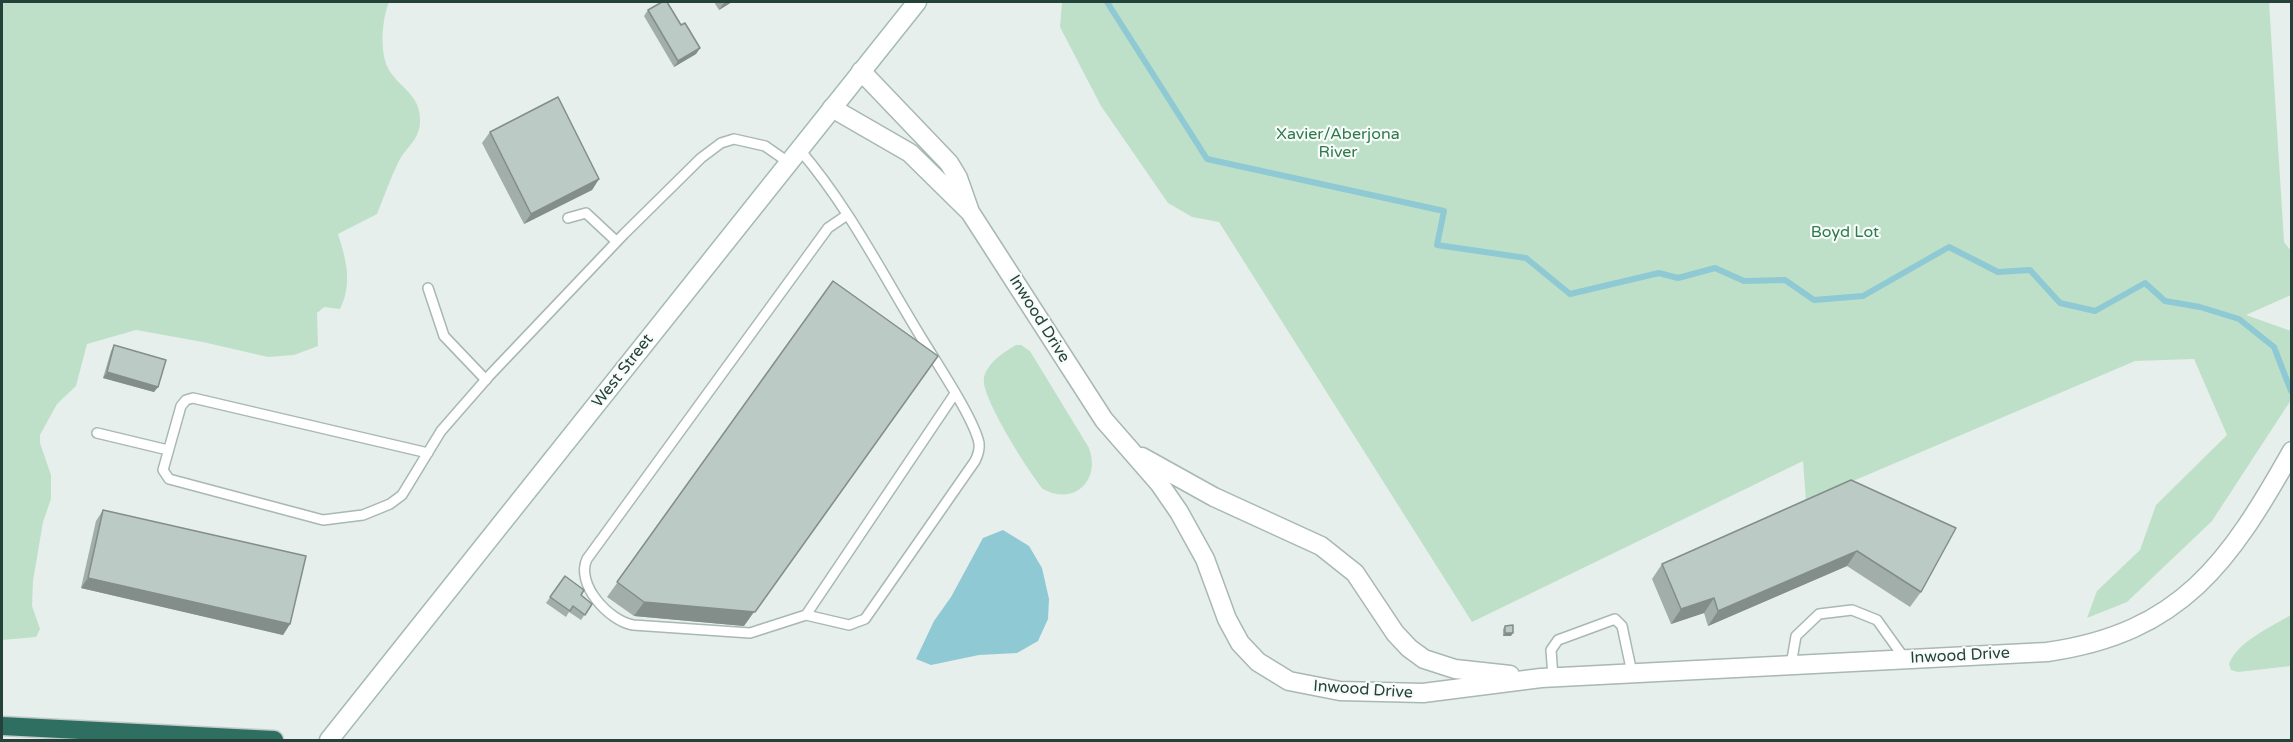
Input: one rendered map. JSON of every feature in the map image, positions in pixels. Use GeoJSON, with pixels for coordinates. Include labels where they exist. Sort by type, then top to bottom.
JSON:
{"type":"FeatureCollection","features":[{"type":"Feature","properties":{"kind":"highway"},"geometry":{"type":"LineString","coordinates":[[2,726],[274,741]]}},
{"type":"Feature","properties":{"kind":"street","name":"West Street"},"geometry":{"type":"LineString","coordinates":[[329,741],[917,2]]}},
{"type":"Feature","properties":{"kind":"street","name":"Inwood Drive"},"geometry":{"type":"LineString","coordinates":[[861,71],[896,109],[938,148],[958,178],[970,212]]}},
{"type":"Feature","properties":{"kind":"street","name":"Inwood Drive"},"geometry":{"type":"LineString","coordinates":[[832,108],[910,153],[970,212],[1095,407],[1159,483],[1198,544],[1235,637],[1258,662],[1281,677],[1306,686],[1340,692],[1423,693],[1547,678],[2067,649],[2110,637],[2150,619],[2190,593],[2226,556],[2245,532],[2292,451]]}},
{"type":"Feature","properties":{"kind":"street","name":"Inwood Drive"},"geometry":{"type":"LineString","coordinates":[[1132,452],[1214,496],[1321,546],[1355,573],[1395,633],[1409,648],[1424,659],[1455,669],[1547,678]]}},
{"type":"Feature","properties":{"kind":"lane"},"geometry":{"type":"LineString","coordinates":[[428,453],[193,398],[182,404],[163,468],[169,479],[323,520],[363,516],[390,504],[402,495],[428,453],[441,431],[486,380],[616,241],[701,158],[721,143],[734,139],[753,141],[794,156],[824,178],[847,215],[954,394],[979,442],[975,461],[865,619],[849,625],[806,615],[750,633],[628,624],[595,600],[585,565],[828,228],[847,215]]}},
{"type":"Feature","properties":{"kind":"lane"},"geometry":{"type":"LineString","coordinates":[[568,218],[586,213],[616,241]]}},
{"type":"Feature","properties":{"kind":"lane"},"geometry":{"type":"LineString","coordinates":[[428,288],[444,336],[486,380]]}},
{"type":"Feature","properties":{"kind":"lane"},"geometry":{"type":"LineString","coordinates":[[806,615],[954,394]]}},
{"type":"Feature","properties":{"kind":"lane"},"geometry":{"type":"LineString","coordinates":[[97,433],[168,450]]}},
{"type":"Feature","properties":{"kind":"lane"},"geometry":{"type":"LineString","coordinates":[[1791,665],[1796,636],[1819,614],[1852,610],[1877,620],[1905,659]]}},
{"type":"Feature","properties":{"kind":"lane"},"geometry":{"type":"LineString","coordinates":[[1547,678],[1551,650],[1558,640],[1615,619],[1622,626],[1632,673]]}},
{"type":"Feature","properties":{"kind":"green space"},"geometry":{"type":"Polygon","coordinates":[[[2,2],[389,2],[383,36],[386,63],[393,76],[417,104],[420,126],[416,138],[398,163],[377,214],[338,234],[346,262],[346,290],[340,309],[324,307],[317,313],[318,346],[294,355],[268,357],[136,330],[87,344],[76,386],[57,404],[40,435],[40,443],[51,475],[51,499],[43,522],[33,581],[32,606],[40,629],[36,637],[2,640],[2,2]]]}},
{"type":"Feature","properties":{"kind":"green space","name":"Boyd Lot"},"geometry":{"type":"Polygon","coordinates":[[[1062,2],[2269,2],[2284,242],[2291,251],[2291,295],[2246,315],[2291,331],[2291,400],[2212,521],[2127,602],[2087,618],[2097,591],[2140,550],[2156,505],[2227,435],[2194,359],[2135,361],[1806,501],[1803,461],[1472,622],[1219,222],[1192,217],[1168,203],[1101,106],[1060,27],[1062,2]]]}},
{"type":"Feature","properties":{"kind":"green space"},"geometry":{"type":"Polygon","coordinates":[[[1016,345],[1021,345],[1030,351],[1089,448],[1092,460],[1088,480],[1074,492],[1054,493],[1043,489],[1018,452],[990,401],[985,387],[986,373],[997,358],[1016,345]]]}},
{"type":"Feature","properties":{"kind":"green space"},"geometry":{"type":"Polygon","coordinates":[[[2291,615],[2291,666],[2238,672],[2231,670],[2229,664],[2240,648],[2256,635],[2291,615]]]}},
{"type":"Feature","properties":{"kind":"water"},"geometry":{"type":"Polygon","coordinates":[[[1003,530],[1029,546],[1042,568],[1049,599],[1048,619],[1038,641],[1017,653],[979,655],[931,665],[916,659],[934,621],[951,597],[983,538],[1003,530]]]}},
{"type":"Feature","properties":{"kind":"building"},"geometry":{"type":"Polygon","coordinates":[[[662,2],[667,2],[681,25],[685,23],[700,48],[678,61],[648,10],[662,2]]]}},
{"type":"Feature","properties":{"kind":"building"},"geometry":{"type":"Polygon","coordinates":[[[558,97],[599,179],[531,214],[490,132],[558,97]]]}},
{"type":"Feature","properties":{"kind":"building"},"geometry":{"type":"Polygon","coordinates":[[[833,281],[938,356],[755,612],[644,602],[617,582],[833,281]]]}},
{"type":"Feature","properties":{"kind":"building"},"geometry":{"type":"Polygon","coordinates":[[[114,345],[166,360],[158,387],[107,372],[114,345]]]}},
{"type":"Feature","properties":{"kind":"building"},"geometry":{"type":"Polygon","coordinates":[[[1851,480],[1956,528],[1921,592],[1857,551],[1718,611],[1714,598],[1681,609],[1662,564],[1851,480]]]}},
{"type":"Feature","properties":{"kind":"building"},"geometry":{"type":"Polygon","coordinates":[[[103,510],[306,556],[290,624],[88,578],[103,510]]]}},
{"type":"Feature","properties":{"kind":"building"},"geometry":{"type":"Polygon","coordinates":[[[565,576],[584,590],[581,595],[592,604],[585,615],[573,606],[570,611],[550,597],[565,576]]]}},
{"type":"Feature","properties":{"kind":"building"},"geometry":{"type":"Polygon","coordinates":[[[1513,625],[1513,633],[1505,633],[1505,626],[1513,625]]]}},
{"type":"Feature","properties":{"kind":"waterway"},"geometry":{"type":"LineString","coordinates":[[1107,2],[1207,159],[1444,211],[1437,245],[1526,258],[1570,294],[1659,273],[1678,278],[1715,268],[1744,281],[1785,280],[1814,300],[1863,296],[1949,247],[1998,272],[2030,270],[2060,303],[2095,311],[2145,283],[2165,301],[2200,307],[2239,319],[2274,347],[2291,391]]}},
{"type":"Feature","properties":{"kind":"park label","name":"Xavier/Aberjona River"},"geometry":{"type":"Point","coordinates":[1338,144]}}]}
